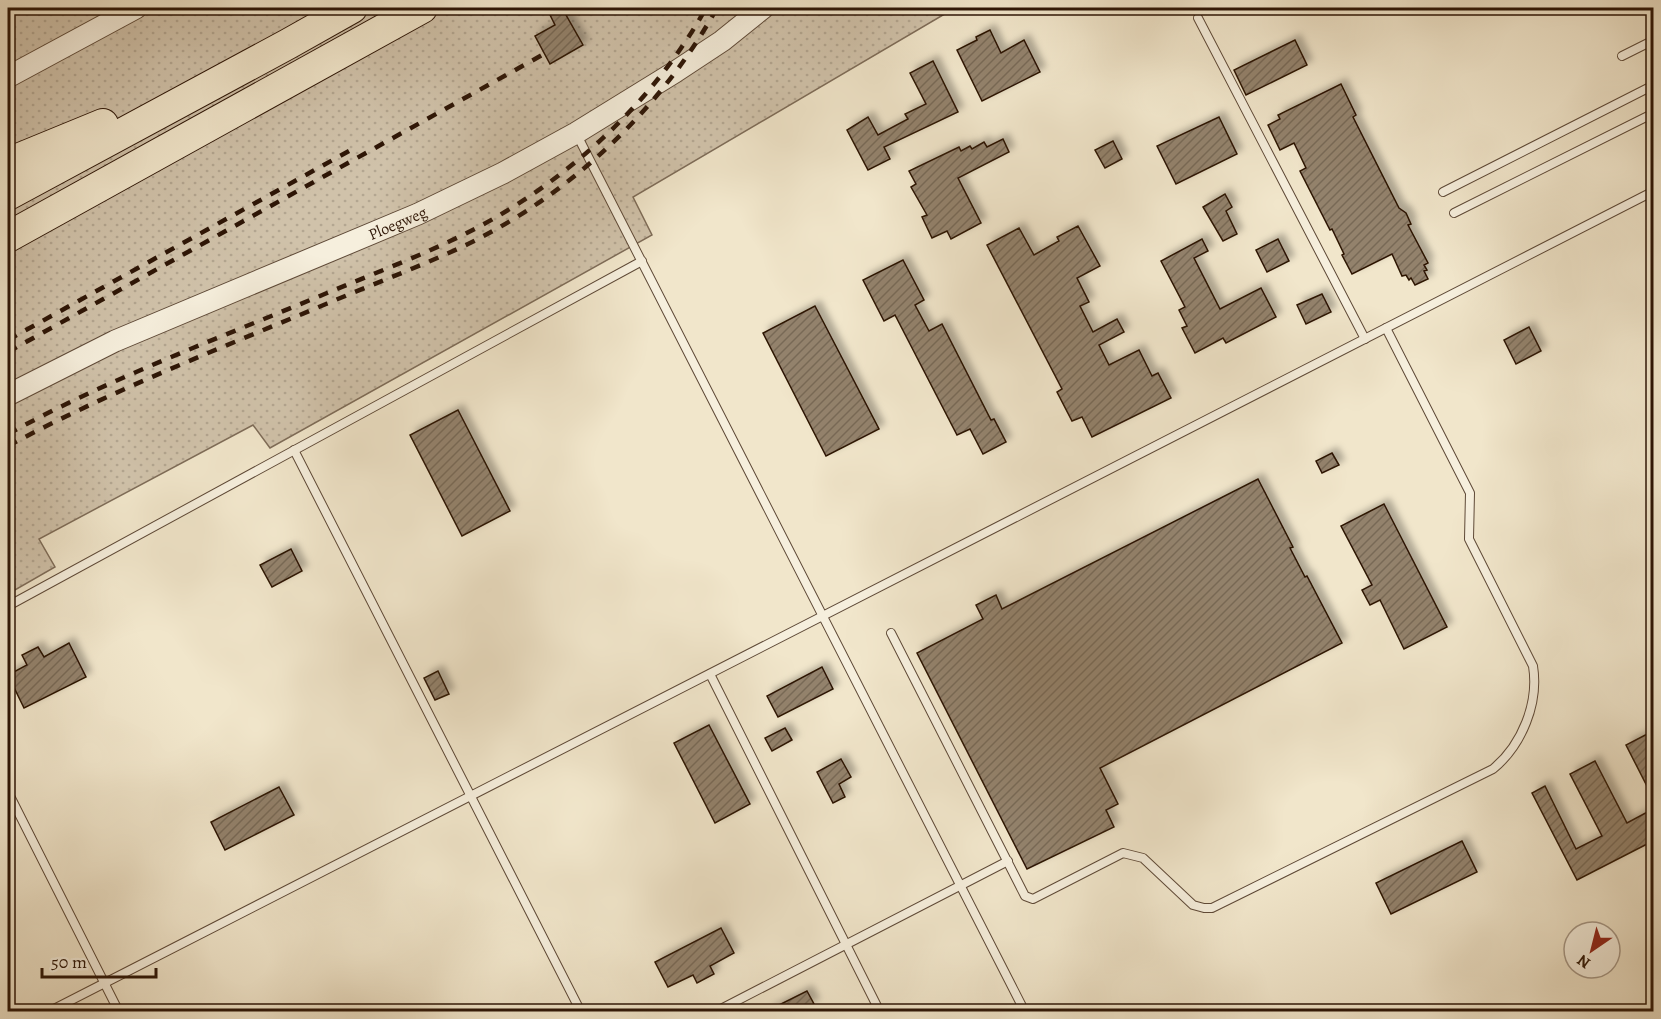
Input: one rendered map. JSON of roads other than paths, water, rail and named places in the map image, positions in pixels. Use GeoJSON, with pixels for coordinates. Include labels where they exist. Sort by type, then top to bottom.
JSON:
{"type":"FeatureCollection","features":[{"type":"Feature","properties":{"kind":"highway"},"geometry":{"type":"LineString","coordinates":[[8,195],[352,8]]}},
{"type":"Feature","properties":{"kind":"highway"},"geometry":{"type":"LineString","coordinates":[[8,237],[422,8]]}},
{"type":"Feature","properties":{"kind":"highway"},"geometry":{"type":"LineString","coordinates":[[8,163],[288,44]]}},
{"type":"Feature","properties":{"kind":"street"},"geometry":{"type":"LineString","coordinates":[[8,77],[136,8]]}},
{"type":"Feature","properties":{"kind":"street","name":"Ploegweg"},"geometry":{"type":"LineString","coordinates":[[8,395],[114,341],[418,214],[503,173],[576,133],[696,58],[722,41],[763,8]]}},
{"type":"Feature","properties":{"kind":"lane"},"geometry":{"type":"LineString","coordinates":[[1198,18],[1365,339]]}},
{"type":"Feature","properties":{"kind":"lane"},"geometry":{"type":"LineString","coordinates":[[1622,56],[1653,40]]}},
{"type":"Feature","properties":{"kind":"lane"},"geometry":{"type":"LineString","coordinates":[[1443,192],[1650,87]]}},
{"type":"Feature","properties":{"kind":"lane"},"geometry":{"type":"LineString","coordinates":[[1454,213],[1653,113]]}},
{"type":"Feature","properties":{"kind":"lane"},"geometry":{"type":"LineString","coordinates":[[576,133],[1025,1011]]}},
{"type":"Feature","properties":{"kind":"lane"},"geometry":{"type":"LineString","coordinates":[[48,1011],[1653,191]]}},
{"type":"Feature","properties":{"kind":"lane"},"geometry":{"type":"LineString","coordinates":[[8,606],[642,261]]}},
{"type":"Feature","properties":{"kind":"lane"},"geometry":{"type":"LineString","coordinates":[[891,633],[1025,896],[1033,899],[1123,854],[1143,858],[1193,905],[1212,908],[1493,769],[1506,758],[1518,741],[1526,722],[1535,680],[1533,666],[1469,539],[1470,493],[1386,328]]}},
{"type":"Feature","properties":{"kind":"lane"},"geometry":{"type":"LineString","coordinates":[[294,450],[580,1011]]}},
{"type":"Feature","properties":{"kind":"lane"},"geometry":{"type":"LineString","coordinates":[[710,674],[880,1011]]}},
{"type":"Feature","properties":{"kind":"lane"},"geometry":{"type":"LineString","coordinates":[[8,792],[119,1011]]}},
{"type":"Feature","properties":{"kind":"lane"},"geometry":{"type":"LineString","coordinates":[[716,1011],[1008,861]]}},
{"type":"Feature","properties":{"kind":"railway"},"geometry":{"type":"LineString","coordinates":[[8,434],[126,377],[411,259],[493,219],[556,177],[614,128],[664,71],[706,8]]}},
{"type":"Feature","properties":{"kind":"railway"},"geometry":{"type":"LineString","coordinates":[[8,446],[125,389],[433,260],[506,223],[543,200],[578,174],[641,114],[669,80],[717,8]]}},
{"type":"Feature","properties":{"kind":"railway"},"geometry":{"type":"LineString","coordinates":[[8,352],[544,54]]}},
{"type":"Feature","properties":{"kind":"railway"},"geometry":{"type":"LineString","coordinates":[[8,340],[349,151]]}}]}
